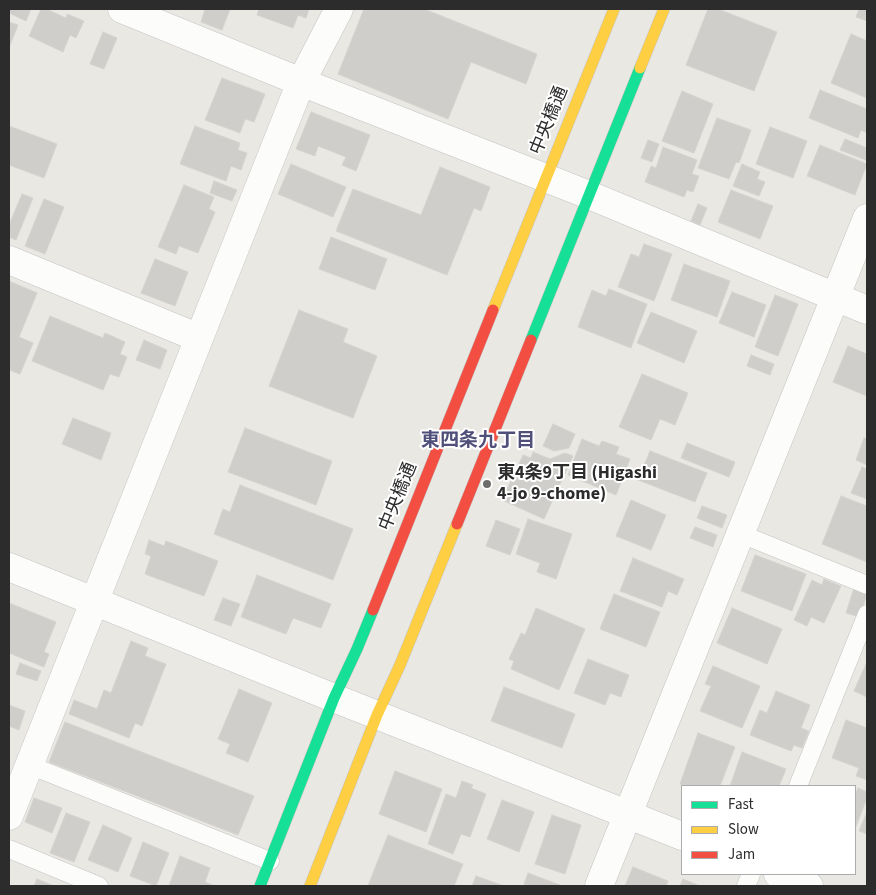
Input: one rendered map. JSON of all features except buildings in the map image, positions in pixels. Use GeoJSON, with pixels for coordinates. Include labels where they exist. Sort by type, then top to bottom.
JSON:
{"type":"FeatureCollection","features":[{"type":"Feature","properties":{"kind":"street"},"geometry":{"type":"LineString","coordinates":[[122,9],[301,82],[546,178],[867,310]]}},
{"type":"Feature","properties":{"kind":"street"},"geometry":{"type":"LineString","coordinates":[[9,816],[301,82],[339,9]]}},
{"type":"Feature","properties":{"kind":"street","name":"中央橋通"},"geometry":{"type":"LineString","coordinates":[[260,886],[334,698],[357,648],[614,9]]}},
{"type":"Feature","properties":{"kind":"street"},"geometry":{"type":"LineString","coordinates":[[310,886],[377,715],[400,666],[664,9]]}},
{"type":"Feature","properties":{"kind":"street"},"geometry":{"type":"LineString","coordinates":[[599,886],[867,218]]}},
{"type":"Feature","properties":{"kind":"street"},"geometry":{"type":"LineString","coordinates":[[9,260],[199,338]]}},
{"type":"Feature","properties":{"kind":"street"},"geometry":{"type":"LineString","coordinates":[[9,567],[681,836]]}},
{"type":"Feature","properties":{"kind":"street"},"geometry":{"type":"LineString","coordinates":[[781,875],[810,886]]}},
{"type":"Feature","properties":{"kind":"lane"},"geometry":{"type":"LineString","coordinates":[[740,534],[867,585]]}},
{"type":"Feature","properties":{"kind":"lane"},"geometry":{"type":"LineString","coordinates":[[798,785],[867,614]]}},
{"type":"Feature","properties":{"kind":"lane"},"geometry":{"type":"LineString","coordinates":[[29,765],[270,862]]}},
{"type":"Feature","properties":{"kind":"lane"},"geometry":{"type":"LineString","coordinates":[[9,849],[98,886]]}},
{"type":"Feature","properties":{"kind":"traffic: fast"},"geometry":{"type":"LineString","coordinates":[[531,340],[640,68]]}},
{"type":"Feature","properties":{"kind":"traffic: fast"},"geometry":{"type":"LineString","coordinates":[[260,886],[334,698],[373,610]]}},
{"type":"Feature","properties":{"kind":"traffic: slow"},"geometry":{"type":"LineString","coordinates":[[493,310],[614,9]]}},
{"type":"Feature","properties":{"kind":"traffic: slow"},"geometry":{"type":"LineString","coordinates":[[640,68],[664,9]]}},
{"type":"Feature","properties":{"kind":"traffic: slow"},"geometry":{"type":"LineString","coordinates":[[310,886],[377,715],[400,665],[457,524]]}},
{"type":"Feature","properties":{"kind":"traffic: jam"},"geometry":{"type":"LineString","coordinates":[[373,610],[493,310]]}},
{"type":"Feature","properties":{"kind":"traffic: jam"},"geometry":{"type":"LineString","coordinates":[[457,524],[531,340]]}},
{"type":"Feature","properties":{"kind":"place","name":"東4条9丁目 (Higashi 4-jo 9-chome)"},"geometry":{"type":"Point","coordinates":[487,484]}},
{"type":"Feature","properties":{"kind":"district","name":"東四条九丁目"},"geometry":{"type":"Point","coordinates":[478,442]}}]}
